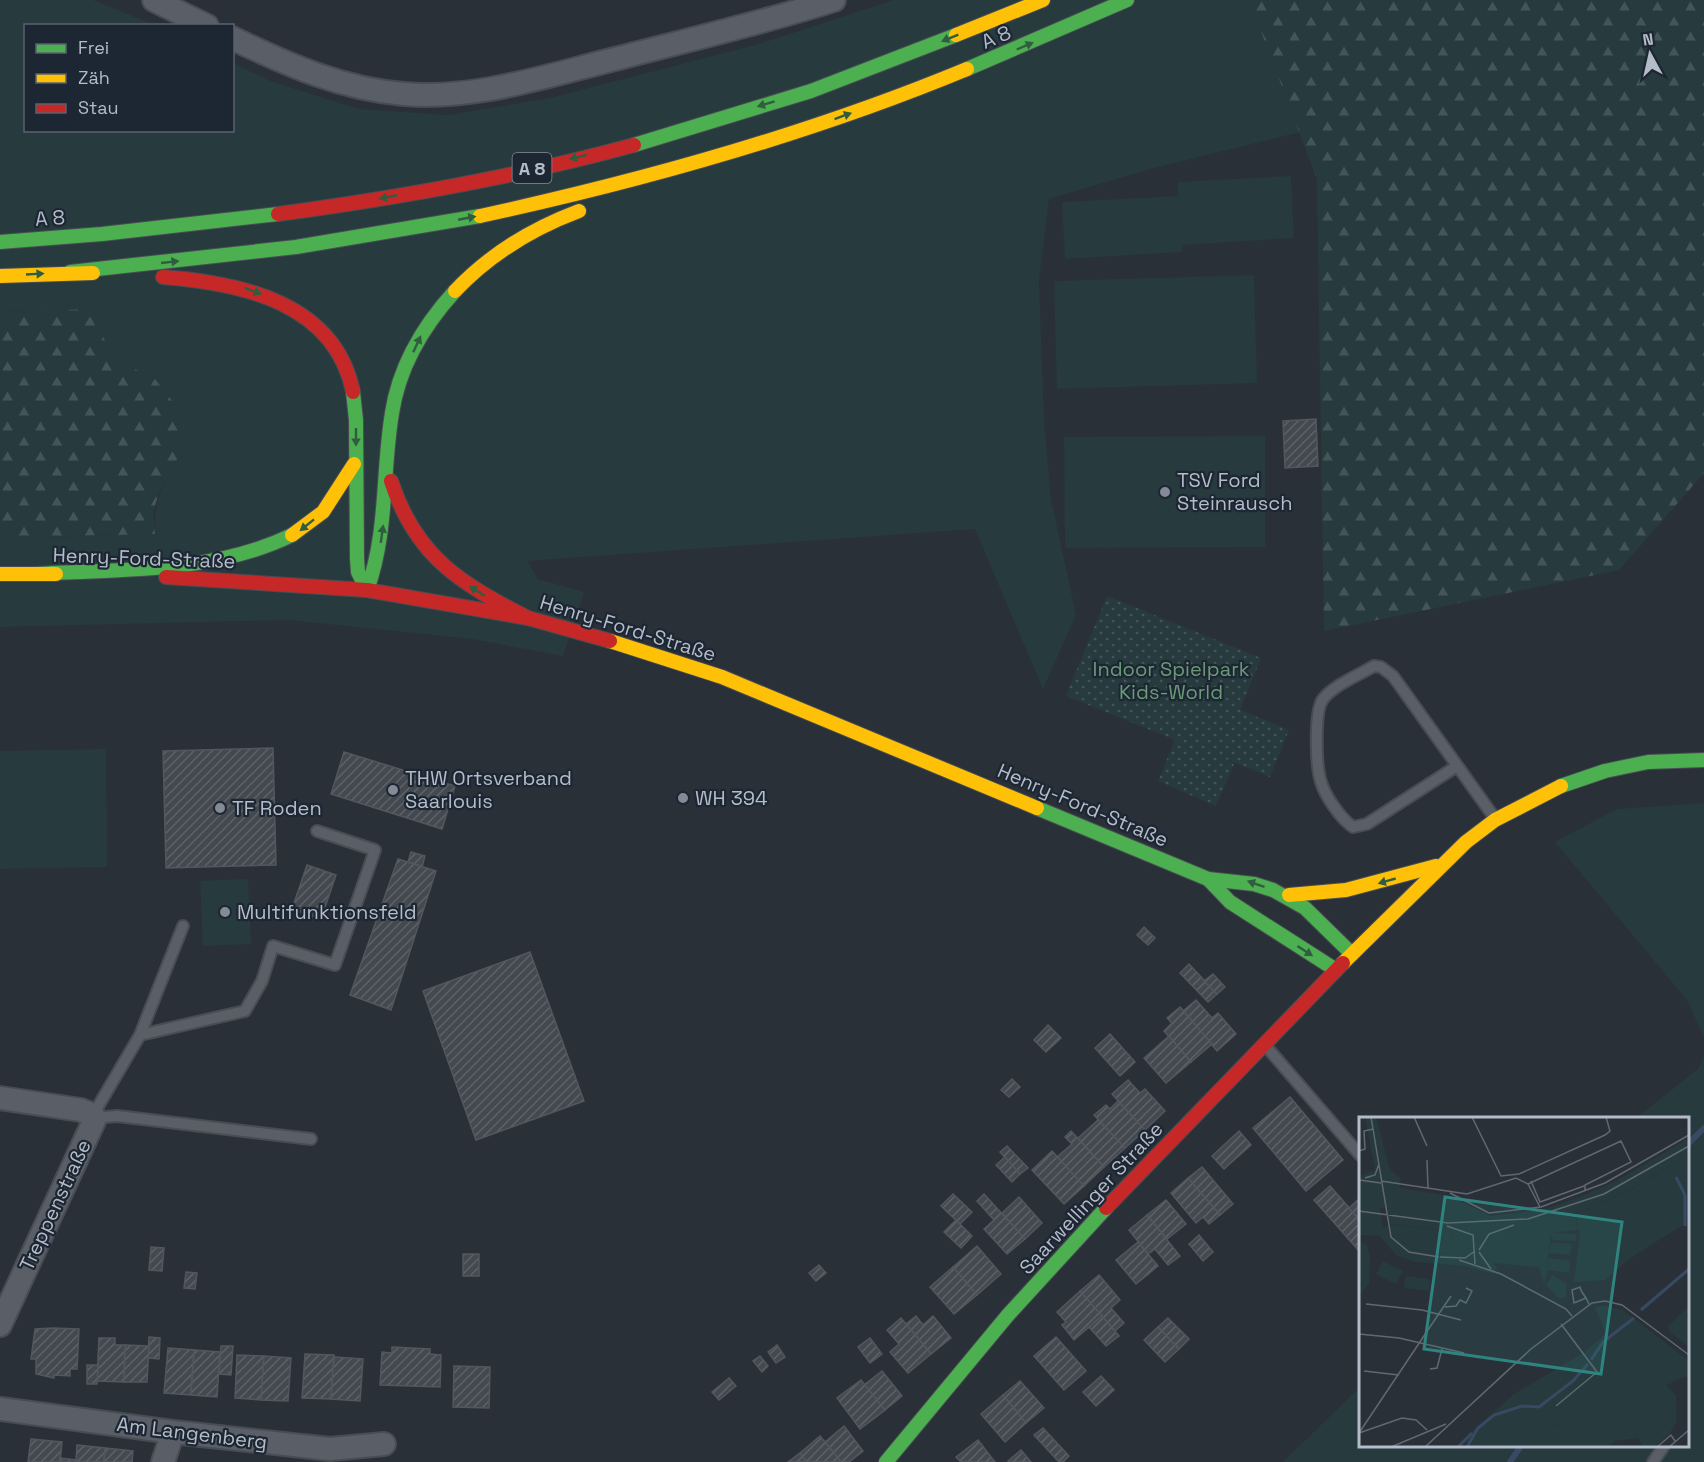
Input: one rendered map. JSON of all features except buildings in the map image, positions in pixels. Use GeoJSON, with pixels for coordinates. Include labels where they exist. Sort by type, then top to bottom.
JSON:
{"type":"FeatureCollection","features":[{"type":"Feature","properties":{"kind":"main road","name":"A 8"},"geometry":{"type":"LineString","coordinates":[[0,242],[225,221],[368,201],[528,170],[673,133],[809,91],[1042,0]]}},
{"type":"Feature","properties":{"kind":"main road","name":"A 8"},"geometry":{"type":"LineString","coordinates":[[0,276],[70,272],[229,256],[372,236],[539,203],[688,166],[819,125],[951,77],[1126,0]]}},
{"type":"Feature","properties":{"kind":"main road"},"geometry":{"type":"LineString","coordinates":[[367,590],[375,570],[382,535],[393,410],[404,373],[424,328],[459,285],[498,252],[538,227],[688,166]]}},
{"type":"Feature","properties":{"kind":"main road"},"geometry":{"type":"LineString","coordinates":[[70,272],[174,278],[236,285],[279,300],[310,319],[333,345],[349,376],[356,434],[358,572],[367,590]]}},
{"type":"Feature","properties":{"kind":"main road"},"geometry":{"type":"LineString","coordinates":[[31,574],[193,564],[266,548],[297,533],[324,511],[344,485],[355,462]]}},
{"type":"Feature","properties":{"kind":"main road"},"geometry":{"type":"LineString","coordinates":[[388,467],[397,504],[413,534],[462,582],[528,618]]}},
{"type":"Feature","properties":{"kind":"main road","name":"Henry-Ford-Straße"},"geometry":{"type":"LineString","coordinates":[[0,574],[208,578],[367,590],[528,618],[628,646],[722,677],[1208,879],[1243,880],[1289,895],[1312,910],[1352,954]]}},
{"type":"Feature","properties":{"kind":"main road","name":"Saarwellinger Straße"},"geometry":{"type":"LineString","coordinates":[[886,1462],[1008,1315],[1157,1154],[1443,864],[1496,820],[1560,786],[1605,771],[1648,762],[1704,760]]}},
{"type":"Feature","properties":{"kind":"main road"},"geometry":{"type":"LineString","coordinates":[[1289,895],[1330,894],[1355,890],[1443,864]]}},
{"type":"Feature","properties":{"kind":"main road","name":"Henry-Ford-Straße"},"geometry":{"type":"LineString","coordinates":[[1208,879],[1230,902],[1336,970]]}},
{"type":"Feature","properties":{"kind":"street"},"geometry":{"type":"LineString","coordinates":[[154,0],[203,24]]}},
{"type":"Feature","properties":{"kind":"street"},"geometry":{"type":"LineString","coordinates":[[234,39],[327,80],[374,91],[432,95],[488,90],[531,80],[790,14],[834,0]]}},
{"type":"Feature","properties":{"kind":"street"},"geometry":{"type":"LineString","coordinates":[[0,1098],[62,1106],[93,1116]]}},
{"type":"Feature","properties":{"kind":"street","name":"Treppenstraße"},"geometry":{"type":"LineString","coordinates":[[0,1325],[89,1132],[93,1116]]}},
{"type":"Feature","properties":{"kind":"street","name":"Am Langenberg"},"geometry":{"type":"LineString","coordinates":[[0,1409],[172,1432],[330,1449],[384,1444]]}},
{"type":"Feature","properties":{"kind":"street"},"geometry":{"type":"LineString","coordinates":[[163,1462],[172,1432]]}},
{"type":"Feature","properties":{"kind":"lane"},"geometry":{"type":"LineString","coordinates":[[1457,766],[1367,824],[1353,827],[1346,821],[1321,782],[1318,757],[1320,704],[1334,690],[1374,666],[1381,667],[1393,676],[1496,820]]}},
{"type":"Feature","properties":{"kind":"lane"},"geometry":{"type":"LineString","coordinates":[[140,1035],[244,1011],[262,981],[273,946],[335,965],[375,850],[317,831]]}},
{"type":"Feature","properties":{"kind":"lane"},"geometry":{"type":"LineString","coordinates":[[93,1116],[140,1035],[183,926]]}},
{"type":"Feature","properties":{"kind":"lane"},"geometry":{"type":"LineString","coordinates":[[1265,1044],[1359,1154]]}},
{"type":"Feature","properties":{"kind":"lane"},"geometry":{"type":"LineString","coordinates":[[93,1116],[117,1116],[311,1139]]}},
{"type":"Feature","properties":{"kind":"lane"},"geometry":{"type":"LineString","coordinates":[[1653,1462],[1663,1447]]}},
{"type":"Feature","properties":{"kind":"green space"},"geometry":{"type":"Polygon","coordinates":[[[0,0],[93,0],[153,24],[24,24],[24,132],[234,132],[234,63],[270,81],[359,109],[448,115],[550,98],[759,44],[894,0],[1249,0],[1300,132],[1150,169],[1049,199],[1039,281],[1044,419],[1051,499],[1076,615],[1043,689],[975,529],[527,561],[538,579],[584,592],[563,656],[472,639],[288,620],[0,627],[0,538],[155,534],[157,502],[179,456],[155,379],[111,357],[93,309],[0,312],[0,0]]]}},
{"type":"Feature","properties":{"kind":"green space"},"geometry":{"type":"Polygon","coordinates":[[[1249,0],[1704,0],[1704,473],[1619,570],[1324,631],[1317,179],[1249,0]]]}},
{"type":"Feature","properties":{"kind":"green space"},"geometry":{"type":"Polygon","coordinates":[[[1291,176],[1294,238],[1182,245],[1182,252],[1065,259],[1062,202],[1178,196],[1178,182],[1291,176]]]}},
{"type":"Feature","properties":{"kind":"green space"},"geometry":{"type":"Polygon","coordinates":[[[1254,275],[1257,383],[1057,389],[1054,281],[1254,275]]]}},
{"type":"Feature","properties":{"kind":"green space"},"geometry":{"type":"Polygon","coordinates":[[[93,309],[111,357],[155,379],[185,417],[179,456],[160,491],[153,512],[155,534],[0,538],[0,312],[93,309]]]}},
{"type":"Feature","properties":{"kind":"green space","name":"TSV Ford Steinrausch"},"geometry":{"type":"Polygon","coordinates":[[[1265,436],[1265,547],[1065,548],[1064,437],[1265,436]]]}},
{"type":"Feature","properties":{"kind":"green space","name":"Indoor Spielpark Kids-World"},"geometry":{"type":"Polygon","coordinates":[[[1107,596],[1261,658],[1240,710],[1289,730],[1270,777],[1221,757],[1234,764],[1216,806],[1158,781],[1175,740],[1066,696],[1107,596]]]}},
{"type":"Feature","properties":{"kind":"green space"},"geometry":{"type":"Polygon","coordinates":[[[106,749],[107,867],[0,869],[0,751],[106,749]]]}},
{"type":"Feature","properties":{"kind":"green space"},"geometry":{"type":"Polygon","coordinates":[[[1704,803],[1704,1037],[1687,1000],[1555,842],[1617,809],[1704,803]]]}},
{"type":"Feature","properties":{"kind":"green space","name":"Multifunktionsfeld"},"geometry":{"type":"Polygon","coordinates":[[[248,879],[251,944],[203,946],[200,881],[248,879]]]}},
{"type":"Feature","properties":{"kind":"green space"},"geometry":{"type":"Polygon","coordinates":[[[1704,1056],[1704,1462],[1283,1462],[1359,1388],[1359,1447],[1689,1447],[1689,1117],[1637,1117],[1698,1069],[1704,1056]]]}},
{"type":"Feature","properties":{"kind":"waterway"},"geometry":{"type":"LineString","coordinates":[[1689,1143],[1704,1128]]}},
{"type":"Feature","properties":{"kind":"waterway"},"geometry":{"type":"LineString","coordinates":[[1510,1462],[1520,1447]]}},
{"type":"Feature","properties":{"kind":"traffic: fast"},"geometry":{"type":"LineString","coordinates":[[967,69],[1127,0]]}},
{"type":"Feature","properties":{"kind":"traffic: fast"},"geometry":{"type":"LineString","coordinates":[[634,145],[811,91],[956,35]]}},
{"type":"Feature","properties":{"kind":"traffic: fast"},"geometry":{"type":"LineString","coordinates":[[0,242],[102,234],[278,214]]}},
{"type":"Feature","properties":{"kind":"traffic: fast"},"geometry":{"type":"LineString","coordinates":[[70,272],[296,247],[480,216]]}},
{"type":"Feature","properties":{"kind":"traffic: fast"},"geometry":{"type":"LineString","coordinates":[[367,590],[374,568],[382,524],[389,435],[400,379],[423,332],[455,291]]}},
{"type":"Feature","properties":{"kind":"traffic: fast"},"geometry":{"type":"LineString","coordinates":[[353,392],[356,420],[357,559],[358,572],[367,590]]}},
{"type":"Feature","properties":{"kind":"traffic: fast"},"geometry":{"type":"LineString","coordinates":[[31,574],[131,570],[197,563],[261,548],[292,535]]}},
{"type":"Feature","properties":{"kind":"traffic: fast"},"geometry":{"type":"LineString","coordinates":[[1561,786],[1605,771],[1648,762],[1704,760]]}},
{"type":"Feature","properties":{"kind":"traffic: fast"},"geometry":{"type":"LineString","coordinates":[[1037,808],[1208,879],[1254,884],[1273,890],[1305,908],[1352,954]]}},
{"type":"Feature","properties":{"kind":"traffic: fast"},"geometry":{"type":"LineString","coordinates":[[1208,879],[1230,902],[1336,970]]}},
{"type":"Feature","properties":{"kind":"traffic: fast"},"geometry":{"type":"LineString","coordinates":[[886,1462],[1008,1315],[1106,1208]]}},
{"type":"Feature","properties":{"kind":"traffic: slow"},"geometry":{"type":"LineString","coordinates":[[956,35],[1043,0]]}},
{"type":"Feature","properties":{"kind":"traffic: slow"},"geometry":{"type":"LineString","coordinates":[[480,216],[666,171],[788,135],[908,93],[967,69]]}},
{"type":"Feature","properties":{"kind":"traffic: slow"},"geometry":{"type":"LineString","coordinates":[[455,291],[482,265],[512,244],[544,226],[579,211]]}},
{"type":"Feature","properties":{"kind":"traffic: slow"},"geometry":{"type":"LineString","coordinates":[[0,276],[93,273]]}},
{"type":"Feature","properties":{"kind":"traffic: slow"},"geometry":{"type":"LineString","coordinates":[[292,535],[323,512],[354,464]]}},
{"type":"Feature","properties":{"kind":"traffic: slow"},"geometry":{"type":"LineString","coordinates":[[0,574],[56,574]]}},
{"type":"Feature","properties":{"kind":"traffic: slow"},"geometry":{"type":"LineString","coordinates":[[610,641],[722,677],[1037,808]]}},
{"type":"Feature","properties":{"kind":"traffic: slow"},"geometry":{"type":"LineString","coordinates":[[1343,963],[1466,842],[1495,820],[1561,786]]}},
{"type":"Feature","properties":{"kind":"traffic: slow"},"geometry":{"type":"LineString","coordinates":[[1289,895],[1346,890],[1436,866]]}},
{"type":"Feature","properties":{"kind":"traffic: jam"},"geometry":{"type":"LineString","coordinates":[[278,214],[457,186],[634,145]]}},
{"type":"Feature","properties":{"kind":"traffic: jam"},"geometry":{"type":"LineString","coordinates":[[163,277],[223,285],[252,292],[280,303],[305,318],[327,337],[343,361],[353,392]]}},
{"type":"Feature","properties":{"kind":"traffic: jam"},"geometry":{"type":"LineString","coordinates":[[391,481],[413,530],[427,549],[443,565],[481,593],[528,618]]}},
{"type":"Feature","properties":{"kind":"traffic: jam"},"geometry":{"type":"LineString","coordinates":[[166,577],[367,590],[528,618],[610,641]]}},
{"type":"Feature","properties":{"kind":"traffic: jam"},"geometry":{"type":"LineString","coordinates":[[1106,1208],[1343,963]]}},
{"type":"Feature","properties":{"kind":"place","name":"TSV Ford Steinrausch"},"geometry":{"type":"Point","coordinates":[1165,492]}},
{"type":"Feature","properties":{"kind":"place","name":"THW Ortsverband Saarlouis"},"geometry":{"type":"Point","coordinates":[393,790]}},
{"type":"Feature","properties":{"kind":"place","name":"WH 394"},"geometry":{"type":"Point","coordinates":[683,798]}},
{"type":"Feature","properties":{"kind":"place","name":"TF Roden"},"geometry":{"type":"Point","coordinates":[220,808]}},
{"type":"Feature","properties":{"kind":"place","name":"Multifunktionsfeld"},"geometry":{"type":"Point","coordinates":[225,912]}}]}
